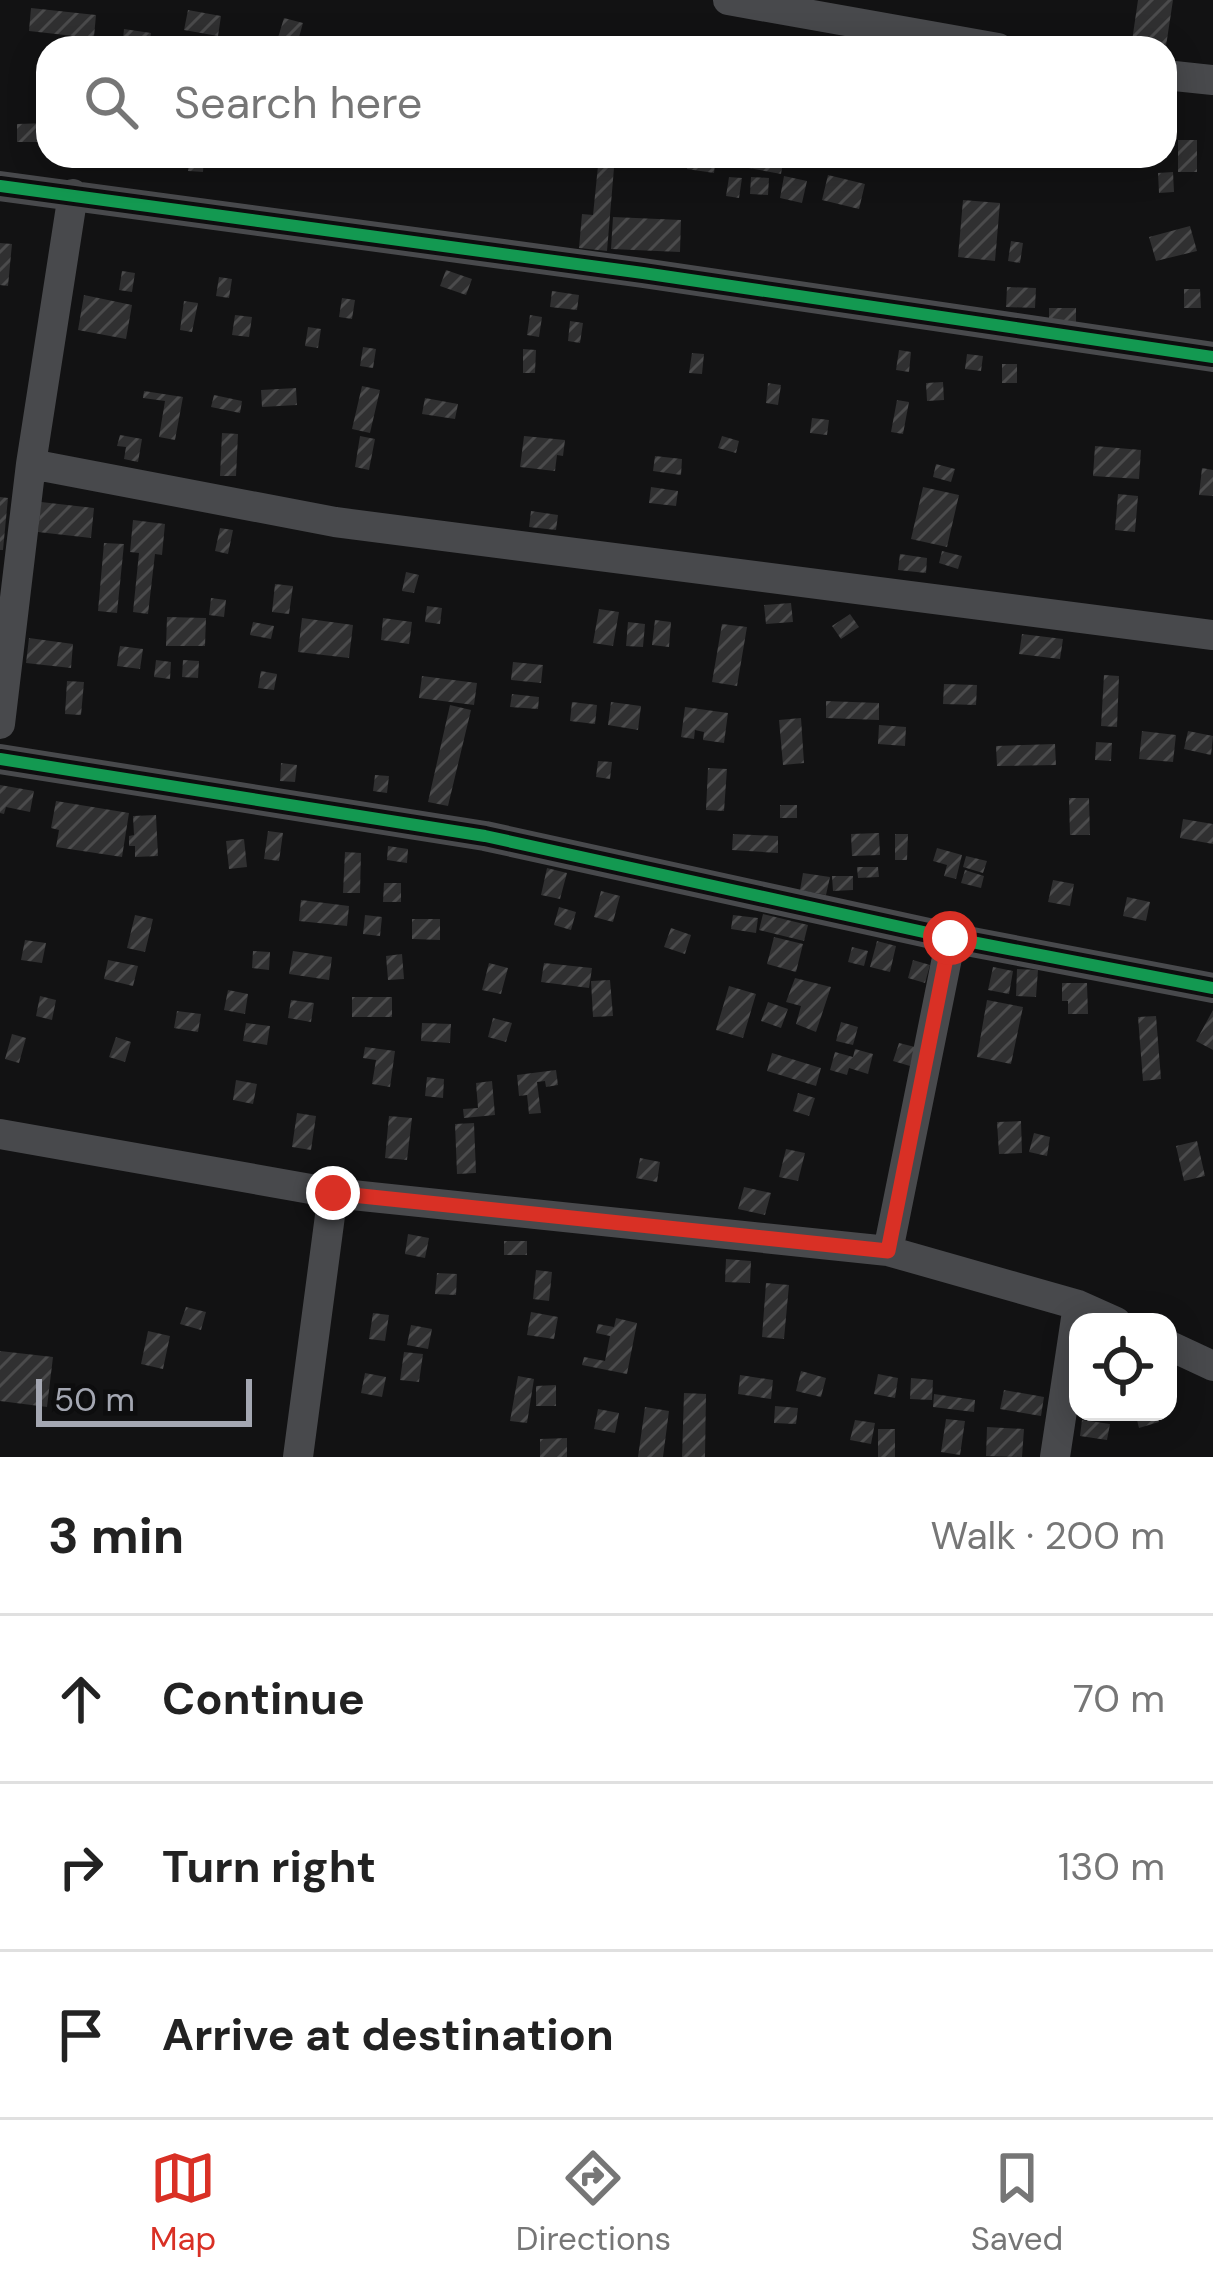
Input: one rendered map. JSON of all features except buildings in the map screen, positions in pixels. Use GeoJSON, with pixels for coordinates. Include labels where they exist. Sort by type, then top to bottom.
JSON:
{"type":"FeatureCollection","features":[{"type":"Feature","properties":{"kind":"street"},"geometry":{"type":"LineString","coordinates":[[728,0],[930,36]]}},
{"type":"Feature","properties":{"kind":"street"},"geometry":{"type":"LineString","coordinates":[[1177,76],[1213,80]]}},
{"type":"Feature","properties":{"kind":"street"},"geometry":{"type":"LineString","coordinates":[[0,186],[1213,357]]}},
{"type":"Feature","properties":{"kind":"street"},"geometry":{"type":"LineString","coordinates":[[0,724],[32,464],[74,194]]}},
{"type":"Feature","properties":{"kind":"street"},"geometry":{"type":"LineString","coordinates":[[32,464],[334,522],[1213,635]]}},
{"type":"Feature","properties":{"kind":"street"},"geometry":{"type":"LineString","coordinates":[[0,759],[485,836],[950,938],[1213,988]]}},
{"type":"Feature","properties":{"kind":"street"},"geometry":{"type":"LineString","coordinates":[[888,1251],[950,938]]}},
{"type":"Feature","properties":{"kind":"street"},"geometry":{"type":"LineString","coordinates":[[0,1134],[333,1193],[888,1251],[1096,1313]]}},
{"type":"Feature","properties":{"kind":"street"},"geometry":{"type":"LineString","coordinates":[[298,1457],[333,1193]]}},
{"type":"Feature","properties":{"kind":"street"},"geometry":{"type":"LineString","coordinates":[[1055,1457],[1078,1305]]}},
{"type":"Feature","properties":{"kind":"street"},"geometry":{"type":"LineString","coordinates":[[1177,1349],[1213,1366]]}},
{"type":"Feature","properties":{"kind":"cycle path"},"geometry":{"type":"LineString","coordinates":[[0,186],[643,273],[1213,357]]}},
{"type":"Feature","properties":{"kind":"cycle path"},"geometry":{"type":"LineString","coordinates":[[0,759],[485,836],[951,938],[1213,988]]}},
{"type":"Feature","properties":{"kind":"route"},"geometry":{"type":"LineString","coordinates":[[333,1193],[888,1251],[950,938]]}}]}
